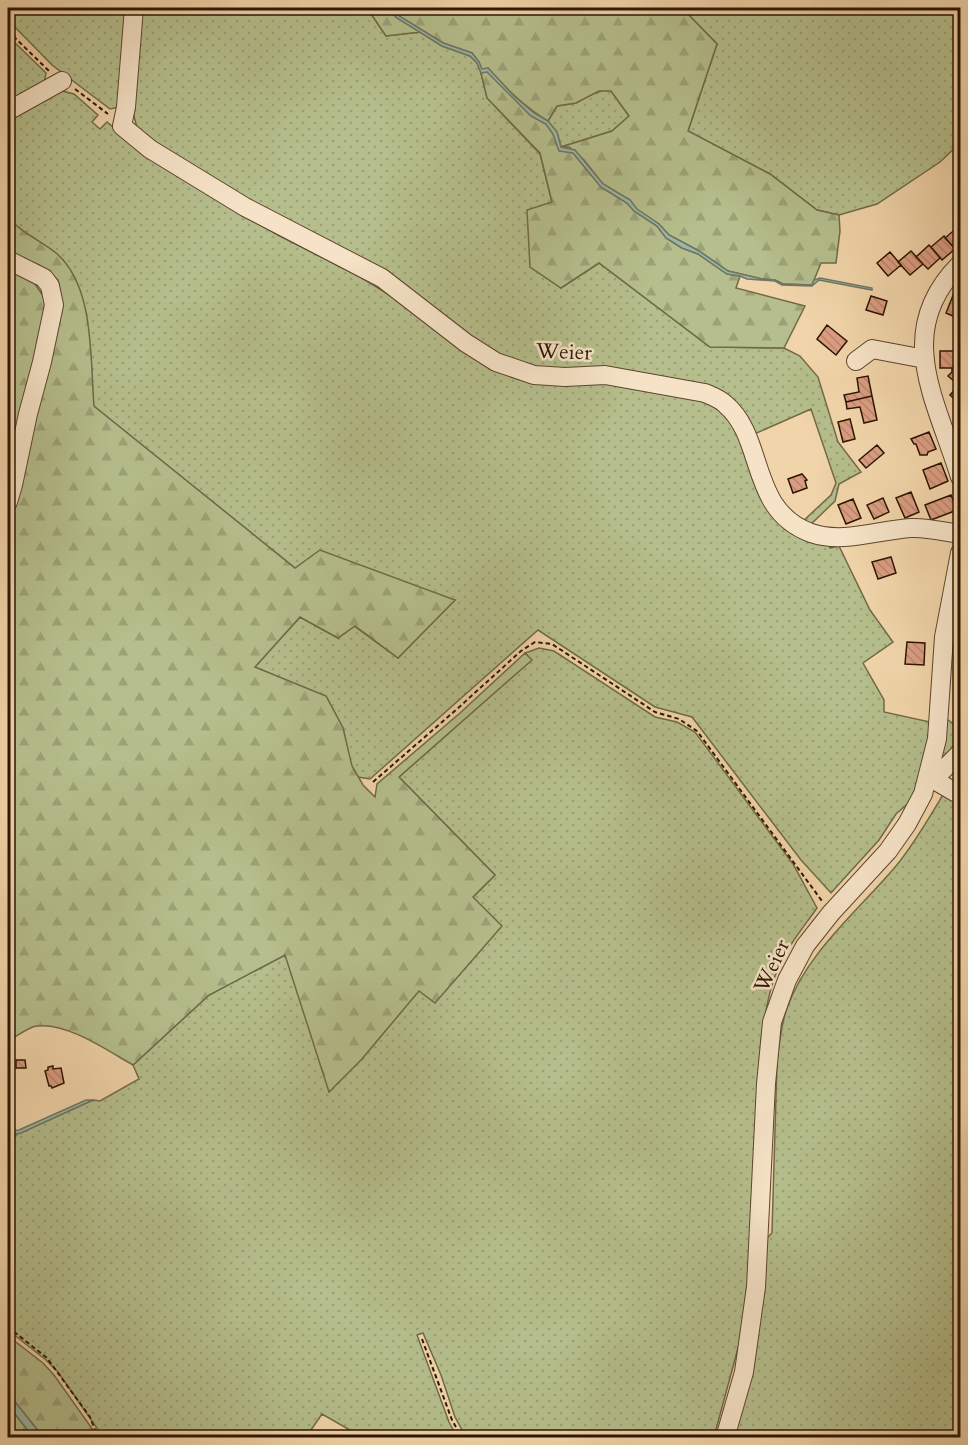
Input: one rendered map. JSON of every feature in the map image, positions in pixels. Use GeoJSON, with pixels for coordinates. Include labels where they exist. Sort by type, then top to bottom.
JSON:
{"type":"FeatureCollection","features":[{"type":"Feature","properties":{"kind":"street"},"geometry":{"type":"LineString","coordinates":[[122,126],[126,107],[134,8]]}},
{"type":"Feature","properties":{"kind":"street"},"geometry":{"type":"LineString","coordinates":[[8,111],[62,81]]}},
{"type":"Feature","properties":{"kind":"street","name":"Weier"},"geometry":{"type":"LineString","coordinates":[[122,126],[150,149],[245,207],[382,278],[466,343],[496,362],[534,375],[565,377],[605,375],[705,393],[716,398],[726,404],[743,428],[766,490],[782,516],[797,527],[833,537],[913,528],[960,534]]}},
{"type":"Feature","properties":{"kind":"street"},"geometry":{"type":"LineString","coordinates":[[8,260],[44,278],[50,286],[54,305],[8,502]]}},
{"type":"Feature","properties":{"kind":"street"},"geometry":{"type":"LineString","coordinates":[[960,264],[940,288],[930,308],[924,330],[923,348],[935,401],[960,477]]}},
{"type":"Feature","properties":{"kind":"street"},"geometry":{"type":"LineString","coordinates":[[856,361],[872,349],[925,359]]}},
{"type":"Feature","properties":{"kind":"street","name":"Weier"},"geometry":{"type":"LineString","coordinates":[[725,1437],[744,1372],[756,1287],[766,1084],[772,1022],[791,971],[805,946],[831,913],[888,851],[908,824],[932,777],[944,637],[960,553]]}},
{"type":"Feature","properties":{"kind":"street"},"geometry":{"type":"LineString","coordinates":[[960,753],[932,777],[960,795]]}},
{"type":"Feature","properties":{"kind":"path"},"geometry":{"type":"LineString","coordinates":[[8,31],[62,81],[122,126]]}},
{"type":"Feature","properties":{"kind":"path"},"geometry":{"type":"LineString","coordinates":[[373,782],[521,651],[535,642],[552,644],[655,712],[679,719],[697,731],[831,913]]}},
{"type":"Feature","properties":{"kind":"path"},"geometry":{"type":"LineString","coordinates":[[8,1327],[47,1358],[90,1417],[98,1437]]}},
{"type":"Feature","properties":{"kind":"path"},"geometry":{"type":"LineString","coordinates":[[422,1339],[452,1420],[462,1437]]}},
{"type":"Feature","properties":{"kind":"green space"},"geometry":{"type":"Polygon","coordinates":[[[8,8],[128,8],[120,107],[110,109],[52,65],[8,20],[8,8]]]}},
{"type":"Feature","properties":{"kind":"green space"},"geometry":{"type":"Polygon","coordinates":[[[140,8],[367,8],[386,36],[420,32],[442,46],[470,56],[477,63],[487,98],[540,154],[552,202],[561,288],[599,263],[710,347],[784,348],[800,356],[818,377],[838,442],[861,472],[839,484],[835,501],[809,526],[802,522],[831,495],[836,483],[811,409],[752,435],[739,407],[533,368],[501,356],[248,204],[147,140],[137,128],[133,112],[140,8]]]}},
{"type":"Feature","properties":{"kind":"green space"},"geometry":{"type":"Polygon","coordinates":[[[367,8],[387,8],[397,18],[420,32],[386,36],[367,8]]]}},
{"type":"Feature","properties":{"kind":"green space"},"geometry":{"type":"Polygon","coordinates":[[[390,8],[682,8],[717,44],[688,131],[770,174],[817,210],[839,215],[840,231],[836,263],[821,263],[812,285],[783,284],[775,280],[728,271],[699,251],[669,235],[659,224],[636,209],[630,200],[603,184],[584,160],[569,147],[561,147],[612,131],[629,116],[611,91],[599,91],[576,103],[557,106],[548,121],[516,97],[488,68],[482,70],[472,53],[443,43],[390,8]]]}},
{"type":"Feature","properties":{"kind":"green space"},"geometry":{"type":"Polygon","coordinates":[[[682,8],[960,8],[960,143],[940,162],[877,204],[839,215],[817,210],[770,174],[688,131],[717,44],[682,8]]]}},
{"type":"Feature","properties":{"kind":"green space"},"geometry":{"type":"Polygon","coordinates":[[[8,36],[46,73],[44,84],[8,106],[8,36]]]}},
{"type":"Feature","properties":{"kind":"green space"},"geometry":{"type":"Polygon","coordinates":[[[487,71],[531,116],[546,124],[559,150],[573,153],[601,187],[657,226],[666,238],[698,254],[727,274],[740,276],[736,288],[805,306],[784,348],[710,347],[599,263],[561,288],[530,267],[527,210],[552,202],[540,153],[487,98],[481,73],[487,71]]]}},
{"type":"Feature","properties":{"kind":"green space"},"geometry":{"type":"Polygon","coordinates":[[[604,90],[611,91],[629,116],[612,131],[561,147],[557,132],[548,121],[557,106],[576,103],[604,90]]]}},
{"type":"Feature","properties":{"kind":"green space"},"geometry":{"type":"Polygon","coordinates":[[[62,91],[74,94],[98,115],[92,122],[100,129],[107,122],[149,157],[276,234],[362,278],[409,307],[494,369],[618,382],[703,396],[730,415],[762,492],[828,542],[830,548],[839,546],[870,610],[893,642],[863,663],[884,700],[884,712],[930,722],[917,785],[911,801],[896,814],[879,840],[831,893],[801,860],[692,717],[655,707],[538,630],[370,779],[358,777],[351,766],[343,728],[326,696],[254,668],[300,617],[338,638],[354,626],[398,658],[455,600],[295,568],[93,406],[86,314],[56,254],[17,228],[8,217],[8,118],[62,91]]]}},
{"type":"Feature","properties":{"kind":"green space"},"geometry":{"type":"Polygon","coordinates":[[[8,217],[19,228],[56,253],[69,267],[78,284],[91,346],[94,406],[295,568],[320,550],[455,600],[398,658],[355,626],[338,638],[300,617],[255,667],[326,696],[343,728],[352,766],[363,785],[375,797],[377,784],[460,713],[525,653],[532,660],[399,777],[495,875],[473,897],[502,926],[435,1003],[419,991],[361,1060],[329,1092],[285,955],[209,995],[133,1065],[87,1039],[61,1028],[37,1026],[8,1041],[8,517],[19,486],[62,303],[58,280],[39,265],[8,253],[8,217]]]}},
{"type":"Feature","properties":{"kind":"green space"},"geometry":{"type":"Polygon","coordinates":[[[8,268],[31,278],[48,303],[8,485],[8,268]]]}},
{"type":"Feature","properties":{"kind":"green space"},"geometry":{"type":"Polygon","coordinates":[[[539,648],[554,651],[655,717],[677,722],[695,732],[793,864],[817,908],[785,954],[774,979],[767,1005],[761,1040],[748,1278],[741,1337],[714,1437],[466,1437],[455,1417],[441,1375],[423,1333],[417,1335],[449,1422],[457,1437],[362,1437],[322,1414],[311,1430],[299,1437],[103,1437],[58,1372],[8,1330],[8,1150],[17,1134],[93,1100],[100,1101],[139,1079],[133,1065],[209,995],[285,955],[361,1060],[419,990],[434,1002],[473,897],[495,875],[399,777],[531,660],[525,653],[539,648]]]}},
{"type":"Feature","properties":{"kind":"green space"},"geometry":{"type":"Polygon","coordinates":[[[944,717],[958,727],[955,752],[943,764],[940,758],[944,717]]]}},
{"type":"Feature","properties":{"kind":"green space"},"geometry":{"type":"Polygon","coordinates":[[[944,793],[960,803],[960,1437],[731,1438],[766,1239],[772,1233],[777,1062],[787,1008],[807,968],[835,932],[896,866],[944,793]]]}},
{"type":"Feature","properties":{"kind":"green space"},"geometry":{"type":"Polygon","coordinates":[[[8,1336],[43,1363],[54,1375],[98,1437],[43,1437],[8,1393],[8,1336]]]}},
{"type":"Feature","properties":{"kind":"green space"},"geometry":{"type":"Polygon","coordinates":[[[8,1405],[33,1437],[14,1437],[8,1429],[8,1405]]]}},
{"type":"Feature","properties":{"kind":"shaded area"},"geometry":{"type":"Polygon","coordinates":[[[387,8],[443,43],[472,53],[482,69],[488,68],[514,96],[534,113],[548,121],[557,132],[561,147],[575,150],[603,184],[630,200],[637,209],[659,224],[669,235],[699,251],[728,271],[775,280],[783,284],[812,285],[814,280],[820,278],[872,288],[872,290],[819,280],[812,286],[782,285],[775,281],[747,279],[727,274],[698,254],[682,248],[666,238],[657,226],[634,211],[627,203],[601,187],[573,153],[559,151],[553,134],[546,124],[531,116],[487,72],[481,73],[477,63],[470,56],[442,46],[397,18],[387,8]]]}},
{"type":"Feature","properties":{"kind":"shaded area"},"geometry":{"type":"Polygon","coordinates":[[[86,1100],[93,1100],[21,1133],[8,1136],[8,1132],[19,1130],[86,1100]]]}},
{"type":"Feature","properties":{"kind":"shaded area"},"geometry":{"type":"Polygon","coordinates":[[[8,1393],[43,1437],[33,1437],[8,1405],[8,1393]]]}},
{"type":"Feature","properties":{"kind":"building"},"geometry":{"type":"Polygon","coordinates":[[[958,227],[960,248],[957,251],[945,238],[958,227]]]}},
{"type":"Feature","properties":{"kind":"building"},"geometry":{"type":"Polygon","coordinates":[[[944,236],[955,249],[942,260],[931,247],[944,236]]]}},
{"type":"Feature","properties":{"kind":"building"},"geometry":{"type":"Polygon","coordinates":[[[929,245],[940,258],[928,269],[916,257],[929,245]]]}},
{"type":"Feature","properties":{"kind":"building"},"geometry":{"type":"Polygon","coordinates":[[[911,251],[923,264],[910,275],[898,262],[911,251]]]}},
{"type":"Feature","properties":{"kind":"building"},"geometry":{"type":"Polygon","coordinates":[[[890,252],[901,265],[888,276],[877,263],[890,252]]]}},
{"type":"Feature","properties":{"kind":"building"},"geometry":{"type":"Polygon","coordinates":[[[954,293],[960,295],[960,319],[946,313],[954,293]]]}},
{"type":"Feature","properties":{"kind":"building"},"geometry":{"type":"Polygon","coordinates":[[[871,296],[887,301],[883,315],[866,310],[871,296]]]}},
{"type":"Feature","properties":{"kind":"building"},"geometry":{"type":"Polygon","coordinates":[[[827,325],[847,341],[836,355],[817,339],[827,325]]]}},
{"type":"Feature","properties":{"kind":"building"},"geometry":{"type":"Polygon","coordinates":[[[940,351],[959,351],[959,368],[940,368],[940,351]]]}},
{"type":"Feature","properties":{"kind":"building"},"geometry":{"type":"Polygon","coordinates":[[[952,368],[960,368],[960,374],[954,381],[948,376],[952,368]]]}},
{"type":"Feature","properties":{"kind":"building"},"geometry":{"type":"Polygon","coordinates":[[[868,376],[872,396],[846,402],[844,395],[859,392],[857,378],[868,376]]]}},
{"type":"Feature","properties":{"kind":"building"},"geometry":{"type":"Polygon","coordinates":[[[960,384],[960,404],[950,395],[960,384]]]}},
{"type":"Feature","properties":{"kind":"building"},"geometry":{"type":"Polygon","coordinates":[[[872,396],[877,420],[864,423],[860,407],[847,409],[846,402],[872,396]]]}},
{"type":"Feature","properties":{"kind":"building"},"geometry":{"type":"Polygon","coordinates":[[[850,419],[855,439],[843,442],[838,422],[850,419]]]}},
{"type":"Feature","properties":{"kind":"building"},"geometry":{"type":"Polygon","coordinates":[[[929,432],[936,449],[928,452],[927,455],[920,455],[916,444],[911,439],[929,432]]]}},
{"type":"Feature","properties":{"kind":"building"},"geometry":{"type":"Polygon","coordinates":[[[877,445],[884,453],[866,468],[859,460],[877,445]]]}},
{"type":"Feature","properties":{"kind":"building"},"geometry":{"type":"Polygon","coordinates":[[[941,463],[948,481],[930,489],[923,470],[941,463]]]}},
{"type":"Feature","properties":{"kind":"building"},"geometry":{"type":"Polygon","coordinates":[[[802,474],[807,480],[805,481],[807,488],[793,493],[788,479],[802,474]]]}},
{"type":"Feature","properties":{"kind":"building"},"geometry":{"type":"Polygon","coordinates":[[[911,492],[919,512],[905,518],[896,498],[911,492]]]}},
{"type":"Feature","properties":{"kind":"building"},"geometry":{"type":"Polygon","coordinates":[[[951,495],[957,510],[931,520],[925,505],[951,495]]]}},
{"type":"Feature","properties":{"kind":"building"},"geometry":{"type":"Polygon","coordinates":[[[883,498],[889,512],[874,519],[867,505],[883,498]]]}},
{"type":"Feature","properties":{"kind":"building"},"geometry":{"type":"Polygon","coordinates":[[[853,499],[861,518],[846,524],[838,505],[853,499]]]}},
{"type":"Feature","properties":{"kind":"building"},"geometry":{"type":"Polygon","coordinates":[[[891,557],[896,573],[878,579],[872,562],[891,557]]]}},
{"type":"Feature","properties":{"kind":"building"},"geometry":{"type":"Polygon","coordinates":[[[907,642],[925,643],[924,665],[905,664],[907,642]]]}},
{"type":"Feature","properties":{"kind":"building"},"geometry":{"type":"Polygon","coordinates":[[[16,1060],[25,1060],[26,1068],[16,1068],[16,1060]]]}},
{"type":"Feature","properties":{"kind":"building"},"geometry":{"type":"Polygon","coordinates":[[[53,1066],[53,1069],[61,1068],[64,1083],[52,1088],[49,1086],[45,1071],[48,1067],[53,1066]]]}}]}
